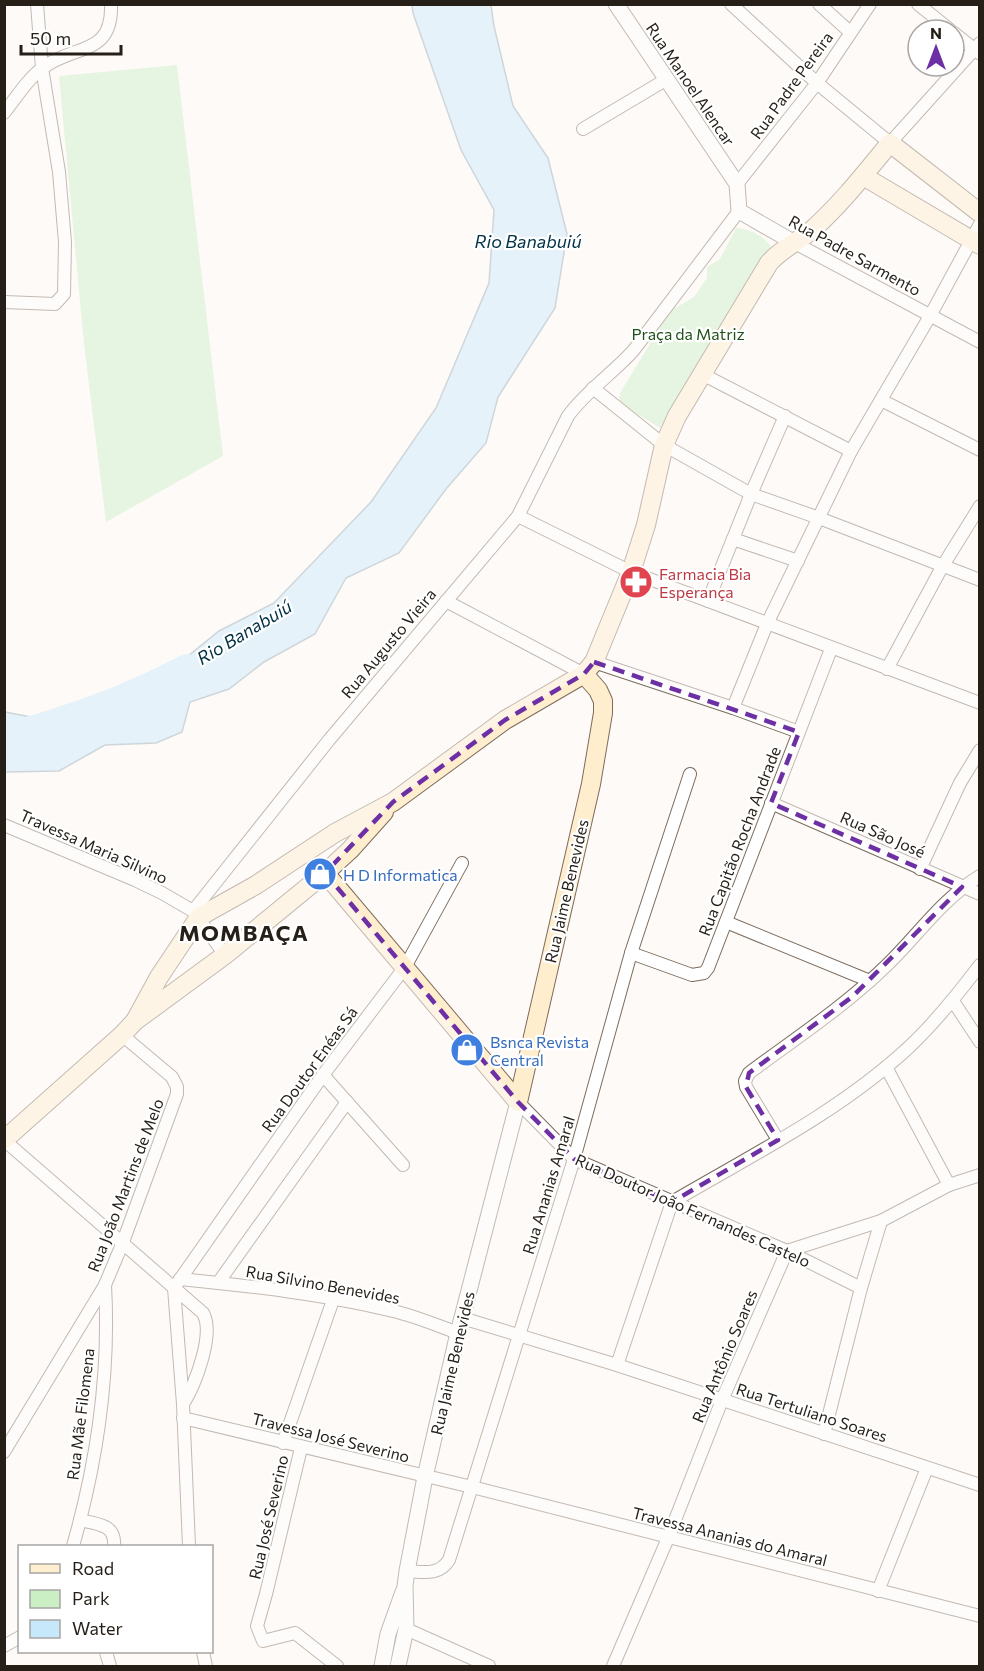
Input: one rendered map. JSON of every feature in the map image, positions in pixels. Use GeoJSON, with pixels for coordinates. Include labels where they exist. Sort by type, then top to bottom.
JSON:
{"type":"FeatureCollection","features":[{"type":"Feature","properties":{"kind":"main road"},"geometry":{"type":"LineString","coordinates":[[135,1021],[196,914],[256,885],[335,833],[393,802],[505,720],[589,668],[631,572],[646,525],[664,445],[677,416],[769,263],[778,253],[813,229],[863,176],[890,143],[980,213]]}},
{"type":"Feature","properties":{"kind":"main road"},"geometry":{"type":"LineString","coordinates":[[863,176],[975,243]]}},
{"type":"Feature","properties":{"kind":"main road","name":"Rua Jaime Benevides"},"geometry":{"type":"LineString","coordinates":[[518,1102],[591,784],[603,713],[603,700],[589,668]]}},
{"type":"Feature","properties":{"kind":"main road"},"geometry":{"type":"LineString","coordinates":[[4,1140],[135,1021],[225,955],[325,873],[350,850],[393,802]]}},
{"type":"Feature","properties":{"kind":"main road","name":"Rua Doutor João Fernandes Castelo"},"geometry":{"type":"LineString","coordinates":[[325,873],[518,1102]]}},
{"type":"Feature","properties":{"kind":"street"},"geometry":{"type":"LineString","coordinates":[[4,302],[55,304],[64,294],[65,242],[59,172],[42,68],[37,4]]}},
{"type":"Feature","properties":{"kind":"street"},"geometry":{"type":"LineString","coordinates":[[4,113],[42,68],[95,44],[105,36],[111,25],[111,4]]}},
{"type":"Feature","properties":{"kind":"street","name":"Rua Manoel Alencar"},"geometry":{"type":"LineString","coordinates":[[616,4],[737,184]]}},
{"type":"Feature","properties":{"kind":"street"},"geometry":{"type":"LineString","coordinates":[[731,4],[818,83],[890,143],[978,49]]}},
{"type":"Feature","properties":{"kind":"street"},"geometry":{"type":"LineString","coordinates":[[819,4],[850,32]]}},
{"type":"Feature","properties":{"kind":"street","name":"Rua Padre Pereira"},"geometry":{"type":"LineString","coordinates":[[737,184],[818,83],[870,4]]}},
{"type":"Feature","properties":{"kind":"street"},"geometry":{"type":"LineString","coordinates":[[918,4],[935,18]]}},
{"type":"Feature","properties":{"kind":"street"},"geometry":{"type":"LineString","coordinates":[[583,129],[667,79]]}},
{"type":"Feature","properties":{"kind":"street"},"geometry":{"type":"LineString","coordinates":[[737,184],[739,211]]}},
{"type":"Feature","properties":{"kind":"street","name":"Rua Padre Sarmento"},"geometry":{"type":"LineString","coordinates":[[739,211],[980,342]]}},
{"type":"Feature","properties":{"kind":"street","name":"Rua Augusto Vieira"},"geometry":{"type":"LineString","coordinates":[[196,914],[328,740],[518,516],[568,416],[578,402],[633,351],[739,211]]}},
{"type":"Feature","properties":{"kind":"street"},"geometry":{"type":"LineString","coordinates":[[733,708],[767,624],[851,451],[975,243],[980,224]]}},
{"type":"Feature","properties":{"kind":"street"},"geometry":{"type":"LineString","coordinates":[[702,374],[851,451]]}},
{"type":"Feature","properties":{"kind":"street"},"geometry":{"type":"LineString","coordinates":[[593,388],[664,445],[751,494],[980,580]]}},
{"type":"Feature","properties":{"kind":"street"},"geometry":{"type":"LineString","coordinates":[[881,400],[980,450]]}},
{"type":"Feature","properties":{"kind":"street"},"geometry":{"type":"LineString","coordinates":[[708,601],[785,416]]}},
{"type":"Feature","properties":{"kind":"street"},"geometry":{"type":"LineString","coordinates":[[887,669],[942,567],[980,506]]}},
{"type":"Feature","properties":{"kind":"street"},"geometry":{"type":"LineString","coordinates":[[518,516],[631,572],[831,649],[980,703]]}},
{"type":"Feature","properties":{"kind":"street"},"geometry":{"type":"LineString","coordinates":[[733,539],[798,561]]}},
{"type":"Feature","properties":{"kind":"street"},"geometry":{"type":"LineString","coordinates":[[446,601],[589,668],[733,708],[799,732]]}},
{"type":"Feature","properties":{"kind":"street","name":"Rua Capitão Rocha Andrade"},"geometry":{"type":"LineString","coordinates":[[631,953],[692,975],[704,973],[708,968],[831,649]]}},
{"type":"Feature","properties":{"kind":"street"},"geometry":{"type":"LineString","coordinates":[[920,869],[960,783],[980,750]]}},
{"type":"Feature","properties":{"kind":"street","name":"Rua Ananias Amaral"},"geometry":{"type":"LineString","coordinates":[[406,1579],[434,1572],[445,1567],[449,1560],[574,1159],[631,953],[683,788],[690,774]]}},
{"type":"Feature","properties":{"kind":"street","name":"Rua São José"},"geometry":{"type":"LineString","coordinates":[[771,803],[980,894]]}},
{"type":"Feature","properties":{"kind":"street","name":"Travessa Maria Silvino"},"geometry":{"type":"LineString","coordinates":[[4,825],[135,880],[196,914]]}},
{"type":"Feature","properties":{"kind":"street","name":"Rua Doutor Enéas Sá"},"geometry":{"type":"LineString","coordinates":[[177,1284],[323,1075],[405,967],[462,863]]}},
{"type":"Feature","properties":{"kind":"street"},"geometry":{"type":"LineString","coordinates":[[778,1140],[746,1087],[745,1081],[749,1073],[852,997],[962,887],[980,876]]}},
{"type":"Feature","properties":{"kind":"street"},"geometry":{"type":"LineString","coordinates":[[196,914],[225,955]]}},
{"type":"Feature","properties":{"kind":"street"},"geometry":{"type":"LineString","coordinates":[[726,922],[870,981]]}},
{"type":"Feature","properties":{"kind":"street"},"geometry":{"type":"LineString","coordinates":[[618,1365],[672,1202],[837,1104],[910,1046],[953,1001],[980,965]]}},
{"type":"Feature","properties":{"kind":"street"},"geometry":{"type":"LineString","coordinates":[[953,1001],[980,1042]]}},
{"type":"Feature","properties":{"kind":"street","name":"Rua João Martins de Melo"},"geometry":{"type":"LineString","coordinates":[[4,1452],[105,1285],[177,1094],[177,1087],[172,1077],[122,1035]]}},
{"type":"Feature","properties":{"kind":"street"},"geometry":{"type":"LineString","coordinates":[[885,1067],[949,1185]]}},
{"type":"Feature","properties":{"kind":"street"},"geometry":{"type":"LineString","coordinates":[[323,1075],[404,1165]]}},
{"type":"Feature","properties":{"kind":"street"},"geometry":{"type":"LineString","coordinates":[[218,1283],[347,1102]]}},
{"type":"Feature","properties":{"kind":"street","name":"Rua Doutor João Fernandes Castelo"},"geometry":{"type":"LineString","coordinates":[[518,1102],[574,1159],[787,1251],[861,1288]]}},
{"type":"Feature","properties":{"kind":"street","name":"Rua Jaime Benevides"},"geometry":{"type":"LineString","coordinates":[[406,1579],[425,1477],[460,1325],[518,1102]]}},
{"type":"Feature","properties":{"kind":"street"},"geometry":{"type":"LineString","coordinates":[[4,1140],[123,1242],[177,1284],[206,1318],[207,1332],[196,1378],[183,1404]]}},
{"type":"Feature","properties":{"kind":"street"},"geometry":{"type":"LineString","coordinates":[[787,1251],[881,1221],[949,1185],[980,1175]]}},
{"type":"Feature","properties":{"kind":"street"},"geometry":{"type":"LineString","coordinates":[[824,1434],[861,1288],[881,1221]]}},
{"type":"Feature","properties":{"kind":"street","name":"Rua Antônio Soares"},"geometry":{"type":"LineString","coordinates":[[613,1666],[668,1538],[722,1400],[787,1251]]}},
{"type":"Feature","properties":{"kind":"street","name":"Rua Silvino Benevides"},"geometry":{"type":"LineString","coordinates":[[177,1284],[218,1283],[333,1300],[460,1325]]}},
{"type":"Feature","properties":{"kind":"street"},"geometry":{"type":"LineString","coordinates":[[177,1284],[189,1545]]}},
{"type":"Feature","properties":{"kind":"street","name":"Rua Mãe Filomena"},"geometry":{"type":"LineString","coordinates":[[73,1545],[101,1408],[107,1321],[105,1285]]}},
{"type":"Feature","properties":{"kind":"street","name":"Rua José Severino"},"geometry":{"type":"LineString","coordinates":[[283,1443],[333,1300]]}},
{"type":"Feature","properties":{"kind":"street","name":"Rua Tertuliano Soares"},"geometry":{"type":"LineString","coordinates":[[460,1325],[519,1334],[980,1485]]}},
{"type":"Feature","properties":{"kind":"street"},"geometry":{"type":"LineString","coordinates":[[181,1382],[196,1378]]}},
{"type":"Feature","properties":{"kind":"street","name":"Travessa José Severino"},"geometry":{"type":"LineString","coordinates":[[183,1418],[472,1487]]}},
{"type":"Feature","properties":{"kind":"street","name":"Rua José Severino"},"geometry":{"type":"LineString","coordinates":[[301,1448],[257,1626],[263,1641],[295,1633],[337,1666]]}},
{"type":"Feature","properties":{"kind":"street"},"geometry":{"type":"LineString","coordinates":[[878,1591],[927,1468]]}},
{"type":"Feature","properties":{"kind":"street","name":"Travessa Ananias do Amaral"},"geometry":{"type":"LineString","coordinates":[[472,1487],[980,1616]]}},
{"type":"Feature","properties":{"kind":"street"},"geometry":{"type":"LineString","coordinates":[[80,1520],[111,1529],[114,1535],[114,1545]]}},
{"type":"Feature","properties":{"kind":"street"},"geometry":{"type":"LineString","coordinates":[[398,1666],[406,1629],[406,1579]]}},
{"type":"Feature","properties":{"kind":"street"},"geometry":{"type":"LineString","coordinates":[[382,1666],[391,1624],[406,1579]]}},
{"type":"Feature","properties":{"kind":"street"},"geometry":{"type":"LineString","coordinates":[[406,1629],[489,1666]]}},
{"type":"Feature","properties":{"kind":"street"},"geometry":{"type":"LineString","coordinates":[[4,1646],[18,1638]]}},
{"type":"Feature","properties":{"kind":"highlighted area"},"geometry":{"type":"Polygon","coordinates":[[[594,662],[799,732],[771,803],[962,887],[852,997],[749,1073],[746,1087],[778,1140],[672,1202],[574,1159],[518,1102],[325,873],[393,802],[505,720],[584,674],[594,662]]]}},
{"type":"Feature","properties":{"kind":"green space"},"geometry":{"type":"Polygon","coordinates":[[[177,65],[223,456],[106,522],[84,344],[59,76],[177,65]]]}},
{"type":"Feature","properties":{"kind":"green space","name":"Praça da Matriz"},"geometry":{"type":"Polygon","coordinates":[[[736,228],[758,234],[773,250],[761,265],[660,428],[621,404],[620,393],[670,311],[694,297],[707,278],[707,267],[720,259],[736,228]]]}},
{"type":"Feature","properties":{"kind":"water","name":"Rio Banabuiú"},"geometry":{"type":"Polygon","coordinates":[[[412,5],[491,5],[513,106],[548,158],[567,234],[555,308],[498,397],[486,443],[446,489],[399,553],[346,578],[315,634],[264,662],[229,689],[190,702],[182,732],[156,743],[105,745],[59,771],[5,772],[5,712],[72,725],[131,702],[219,631],[274,603],[371,502],[436,408],[489,283],[494,210],[461,150],[412,5]]]}},
{"type":"Feature","properties":{"kind":"waterway","name":"Rio Banabuiú"},"geometry":{"type":"LineString","coordinates":[[4,732],[29,728],[88,710],[187,666]]}},
{"type":"Feature","properties":{"kind":"place","name":"Farmacia Bia Esperança"},"geometry":{"type":"Point","coordinates":[636,582]}},
{"type":"Feature","properties":{"kind":"place","name":"H D Informatica"},"geometry":{"type":"Point","coordinates":[320,874]}},
{"type":"Feature","properties":{"kind":"place","name":"Bsnca Revista Central"},"geometry":{"type":"Point","coordinates":[467,1050]}},
{"type":"Feature","properties":{"kind":"district","name":"MOMBAÇA"},"geometry":{"type":"Point","coordinates":[244,932]}}]}
